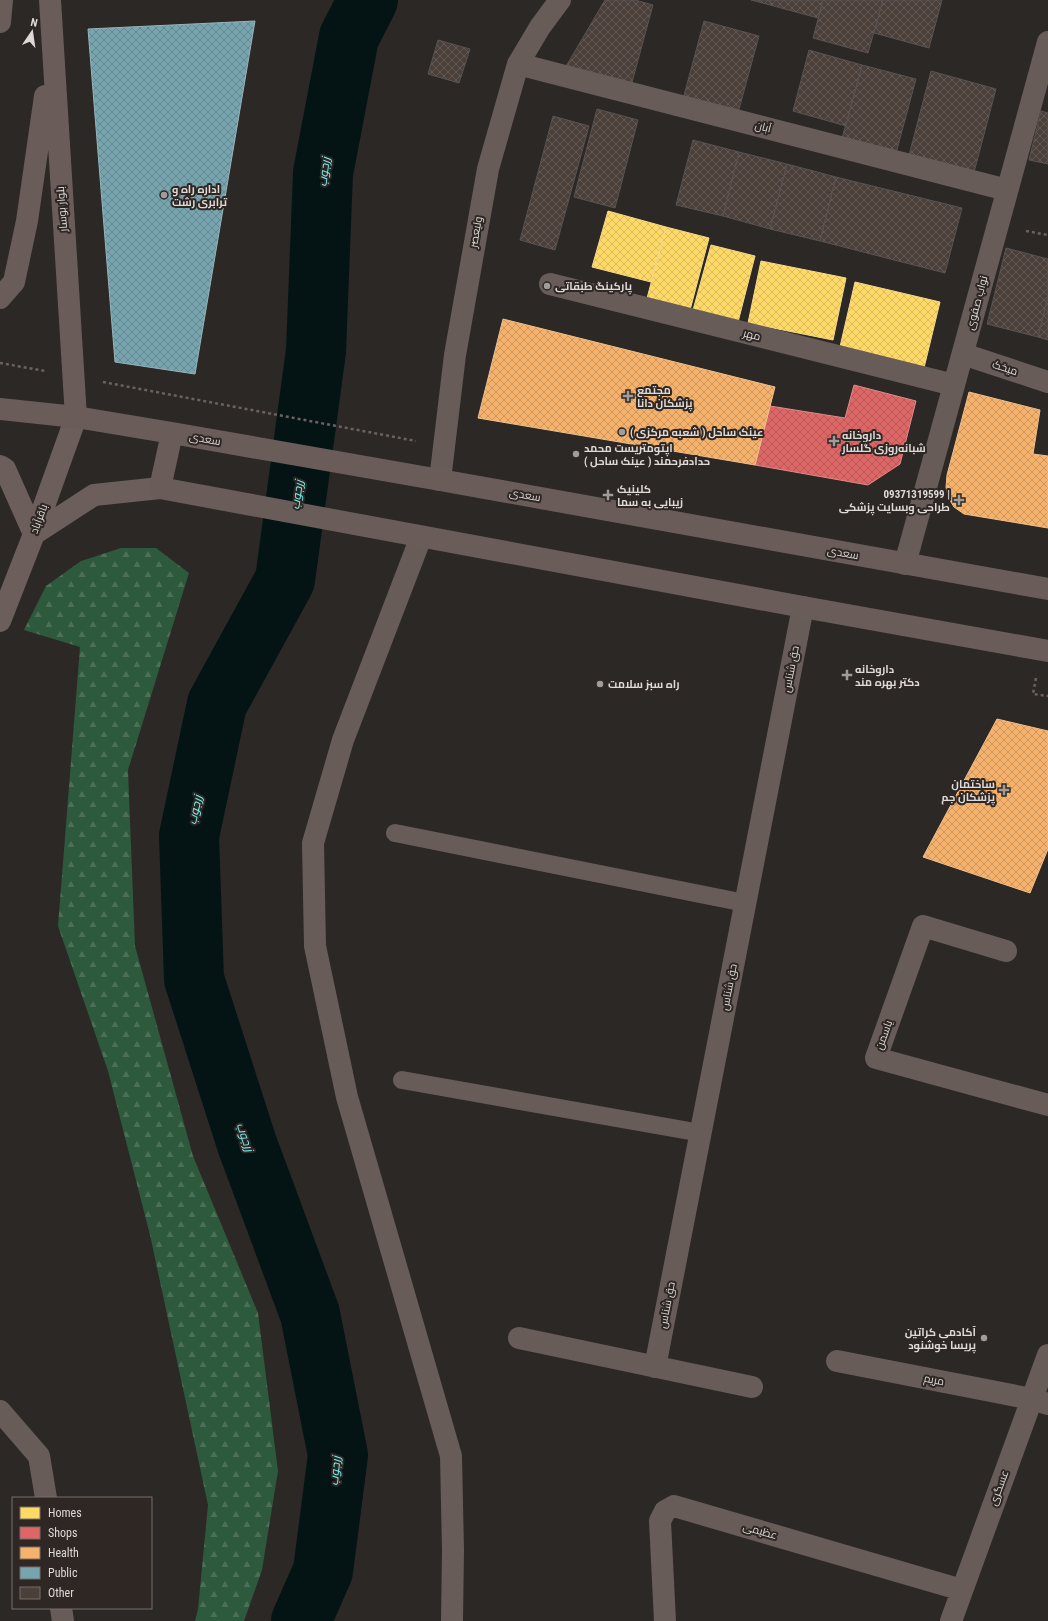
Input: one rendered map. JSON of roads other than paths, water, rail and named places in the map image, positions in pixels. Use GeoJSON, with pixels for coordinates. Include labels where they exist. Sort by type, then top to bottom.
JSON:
{"type":"FeatureCollection","features":[{"type":"Feature","properties":{"kind":"main road"},"geometry":{"type":"LineString","coordinates":[[0,22],[2,0]]}},
{"type":"Feature","properties":{"kind":"main road","name":"بلوار بوسار"},"geometry":{"type":"LineString","coordinates":[[50,0],[51,39],[76,417]]}},
{"type":"Feature","properties":{"kind":"main road"},"geometry":{"type":"LineString","coordinates":[[0,298],[14,282],[27,221],[38,137],[43,119],[51,39]]}},
{"type":"Feature","properties":{"kind":"main road","name":"سعدی"},"geometry":{"type":"LineString","coordinates":[[0,409],[76,417],[172,433],[1048,589]]}},
{"type":"Feature","properties":{"kind":"main road","name":"باقرآباد"},"geometry":{"type":"LineString","coordinates":[[0,620],[34,534],[76,417]]}},
{"type":"Feature","properties":{"kind":"main road"},"geometry":{"type":"LineString","coordinates":[[160,488],[172,433]]}},
{"type":"Feature","properties":{"kind":"main road"},"geometry":{"type":"LineString","coordinates":[[0,466],[5,469],[34,534],[94,495],[160,488],[1048,651]]}},
{"type":"Feature","properties":{"kind":"street","name":"ولیعصر"},"geometry":{"type":"LineString","coordinates":[[440,480],[455,355],[488,169],[518,64],[540,27],[560,0]]}},
{"type":"Feature","properties":{"kind":"street","name":"نواب صفوی"},"geometry":{"type":"LineString","coordinates":[[905,564],[1048,42]]}},
{"type":"Feature","properties":{"kind":"street","name":"آبان"},"geometry":{"type":"LineString","coordinates":[[518,64],[1007,190]]}},
{"type":"Feature","properties":{"kind":"street","name":"مهر"},"geometry":{"type":"LineString","coordinates":[[550,284],[954,385]]}},
{"type":"Feature","properties":{"kind":"street","name":"میخک"},"geometry":{"type":"LineString","coordinates":[[963,354],[1048,382]]}},
{"type":"Feature","properties":{"kind":"street"},"geometry":{"type":"LineString","coordinates":[[421,537],[343,740],[313,843],[314,946],[347,1097],[451,1456],[453,1550],[452,1621]]}},
{"type":"Feature","properties":{"kind":"street","name":"حق شناس"},"geometry":{"type":"LineString","coordinates":[[655,1367],[803,607]]}},
{"type":"Feature","properties":{"kind":"street","name":"یاسمن"},"geometry":{"type":"LineString","coordinates":[[1006,951],[923,926],[876,1058],[1048,1105]]}},
{"type":"Feature","properties":{"kind":"street"},"geometry":{"type":"LineString","coordinates":[[519,1338],[752,1387]]}},
{"type":"Feature","properties":{"kind":"street","name":"عسگری"},"geometry":{"type":"LineString","coordinates":[[951,1621],[962,1590],[1040,1402],[1048,1354]]}},
{"type":"Feature","properties":{"kind":"street","name":"مریم"},"geometry":{"type":"LineString","coordinates":[[836,1361],[1040,1402]]}},
{"type":"Feature","properties":{"kind":"street"},"geometry":{"type":"LineString","coordinates":[[0,1411],[39,1456],[46,1497]]}},
{"type":"Feature","properties":{"kind":"street","name":"عظیمی"},"geometry":{"type":"LineString","coordinates":[[665,1621],[660,1521],[666,1511],[674,1506],[962,1590]]}},
{"type":"Feature","properties":{"kind":"street"},"geometry":{"type":"LineString","coordinates":[[61,1609],[63,1621]]}},
{"type":"Feature","properties":{"kind":"lane"},"geometry":{"type":"LineString","coordinates":[[395,833],[745,903]]}},
{"type":"Feature","properties":{"kind":"lane"},"geometry":{"type":"LineString","coordinates":[[402,1080],[701,1133]]}},
{"type":"Feature","properties":{"kind":"waterway","name":"زرجوب"},"geometry":{"type":"LineString","coordinates":[[301,1621],[323,1571],[338,1455],[310,1314],[247,1144],[194,979],[189,836],[217,704],[285,580],[316,351],[323,173],[349,37],[368,0]]}},
{"type":"Feature","properties":{"kind":"place","name":"اداره راه و ترابری رشت"},"geometry":{"type":"Point","coordinates":[164,195]}},
{"type":"Feature","properties":{"kind":"place","name":"پارکینگ طبقاتی"},"geometry":{"type":"Point","coordinates":[547,286]}},
{"type":"Feature","properties":{"kind":"place","name":"مجتمع پزشکان دانا"},"geometry":{"type":"Point","coordinates":[628,396]}},
{"type":"Feature","properties":{"kind":"place","name":"عینک ساحل ( شعبه مرکزی )"},"geometry":{"type":"Point","coordinates":[622,432]}},
{"type":"Feature","properties":{"kind":"place","name":"داروخانه شبانه‌روزی گلسار"},"geometry":{"type":"Point","coordinates":[834,441]}},
{"type":"Feature","properties":{"kind":"place","name":"اپتومتریست محمد حدادفرحمند ( عینک ساحل )"},"geometry":{"type":"Point","coordinates":[576,454]}},
{"type":"Feature","properties":{"kind":"place","name":"کلینیک زیبایی به سما"},"geometry":{"type":"Point","coordinates":[608,495]}},
{"type":"Feature","properties":{"kind":"place","name":"09371319599 | طراحی وبسایت پزشکی"},"geometry":{"type":"Point","coordinates":[959,500]}},
{"type":"Feature","properties":{"kind":"place","name":"داروخانه دکتر بهره مند"},"geometry":{"type":"Point","coordinates":[847,675]}},
{"type":"Feature","properties":{"kind":"place","name":"راه سبز سلامت"},"geometry":{"type":"Point","coordinates":[600,684]}},
{"type":"Feature","properties":{"kind":"place","name":"ساختمان پزشکان جم"},"geometry":{"type":"Point","coordinates":[1004,790]}},
{"type":"Feature","properties":{"kind":"place","name":"آکادمی کراتین پریسا خوشنود"},"geometry":{"type":"Point","coordinates":[984,1338]}}]}
